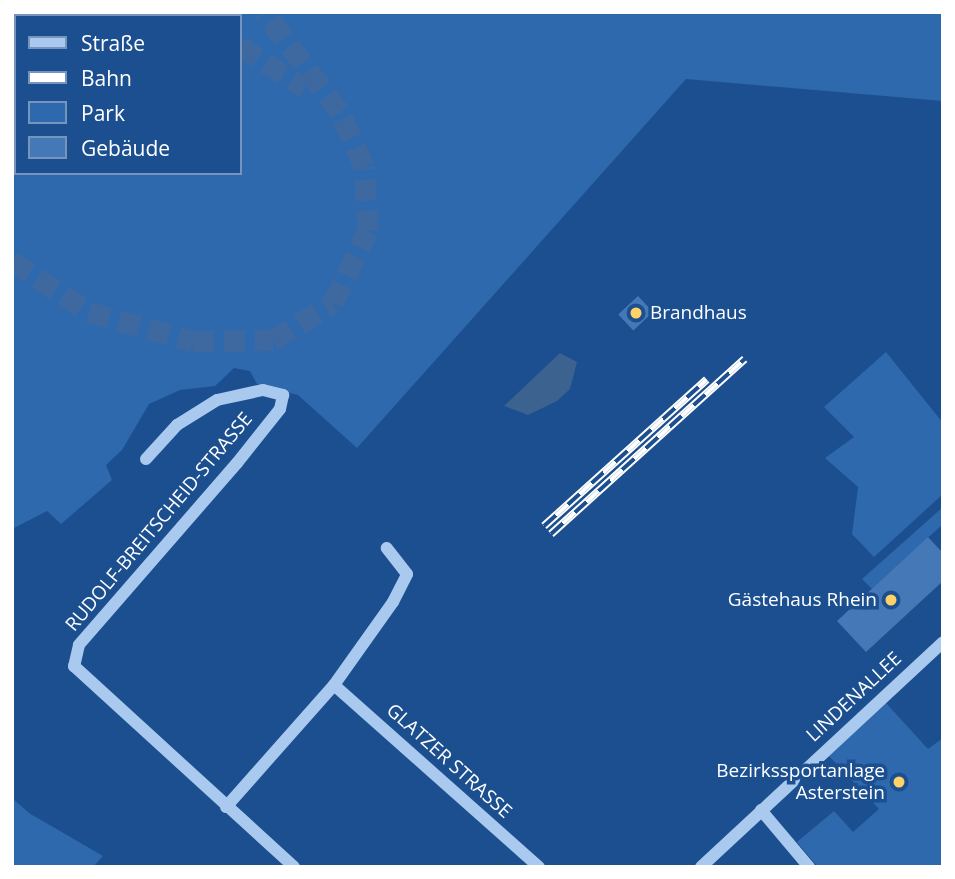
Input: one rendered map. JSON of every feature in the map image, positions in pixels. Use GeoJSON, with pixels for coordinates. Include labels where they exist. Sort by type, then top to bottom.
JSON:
{"type":"FeatureCollection","features":[{"type":"Feature","properties":{"kind":"street","name":"RUDOLF-BREITSCHEID-STRASSE"},"geometry":{"type":"LineString","coordinates":[[146,459],[177,425],[217,400],[263,390],[283,395],[262,431],[74,655],[77,674],[294,867]]}},
{"type":"Feature","properties":{"kind":"street"},"geometry":{"type":"LineString","coordinates":[[226,807],[334,685],[402,586],[405,566],[387,548]]}},
{"type":"Feature","properties":{"kind":"street","name":"LINDENALLEE"},"geometry":{"type":"LineString","coordinates":[[701,867],[943,642]]}},
{"type":"Feature","properties":{"kind":"street","name":"GLATZER STRASSE"},"geometry":{"type":"LineString","coordinates":[[334,685],[539,867]]}},
{"type":"Feature","properties":{"kind":"street"},"geometry":{"type":"LineString","coordinates":[[761,810],[809,867]]}},
{"type":"Feature","properties":{"kind":"green space"},"geometry":{"type":"Polygon","coordinates":[[[943,12],[943,101],[686,79],[357,448],[298,395],[257,384],[250,371],[234,368],[215,386],[180,390],[149,404],[122,450],[106,465],[112,480],[61,524],[47,511],[12,529],[12,164],[14,175],[242,175],[242,14],[183,14],[943,12]]]}},
{"type":"Feature","properties":{"kind":"green space"},"geometry":{"type":"Polygon","coordinates":[[[886,352],[943,423],[943,494],[874,557],[852,534],[858,487],[825,458],[854,437],[824,407],[886,352]]]}},
{"type":"Feature","properties":{"kind":"green space"},"geometry":{"type":"Polygon","coordinates":[[[943,507],[943,524],[872,589],[862,579],[943,507]]]}},
{"type":"Feature","properties":{"kind":"green space","name":"Bezirkssportanlage Asterstein"},"geometry":{"type":"Polygon","coordinates":[[[886,703],[928,749],[943,738],[943,867],[818,867],[797,842],[834,811],[853,832],[879,809],[829,756],[886,703]]]}},
{"type":"Feature","properties":{"kind":"green space"},"geometry":{"type":"Polygon","coordinates":[[[12,798],[29,813],[103,856],[93,867],[12,867],[12,798]]]}},
{"type":"Feature","properties":{"kind":"shaded area"},"geometry":{"type":"Polygon","coordinates":[[[560,353],[577,362],[570,389],[557,401],[528,415],[504,406],[560,353]]]}},
{"type":"Feature","properties":{"kind":"building","name":"Brandhaus"},"geometry":{"type":"Polygon","coordinates":[[[638,296],[653,312],[633,331],[618,314],[638,296]]]}},
{"type":"Feature","properties":{"kind":"building","name":"Gästehaus Rhein"},"geometry":{"type":"Polygon","coordinates":[[[928,537],[943,553],[943,581],[866,652],[837,621],[928,537]]]}},
{"type":"Feature","properties":{"kind":"tunnel"},"geometry":{"type":"LineString","coordinates":[[12,261],[89,312],[193,341],[273,340],[333,303],[368,231],[364,166],[340,112],[264,12]]}},
{"type":"Feature","properties":{"kind":"tunnel"},"geometry":{"type":"LineString","coordinates":[[242,47],[305,88]]}},
{"type":"Feature","properties":{"kind":"railway"},"geometry":{"type":"LineString","coordinates":[[551,534],[745,359]]}},
{"type":"Feature","properties":{"kind":"railway"},"geometry":{"type":"LineString","coordinates":[[544,526],[707,379]]}},
{"type":"Feature","properties":{"kind":"place","name":"Brandhaus"},"geometry":{"type":"Point","coordinates":[636,313]}},
{"type":"Feature","properties":{"kind":"place","name":"Gästehaus Rhein"},"geometry":{"type":"Point","coordinates":[891,600]}},
{"type":"Feature","properties":{"kind":"place","name":"Bezirkssportanlage Asterstein"},"geometry":{"type":"Point","coordinates":[899,782]}}]}
